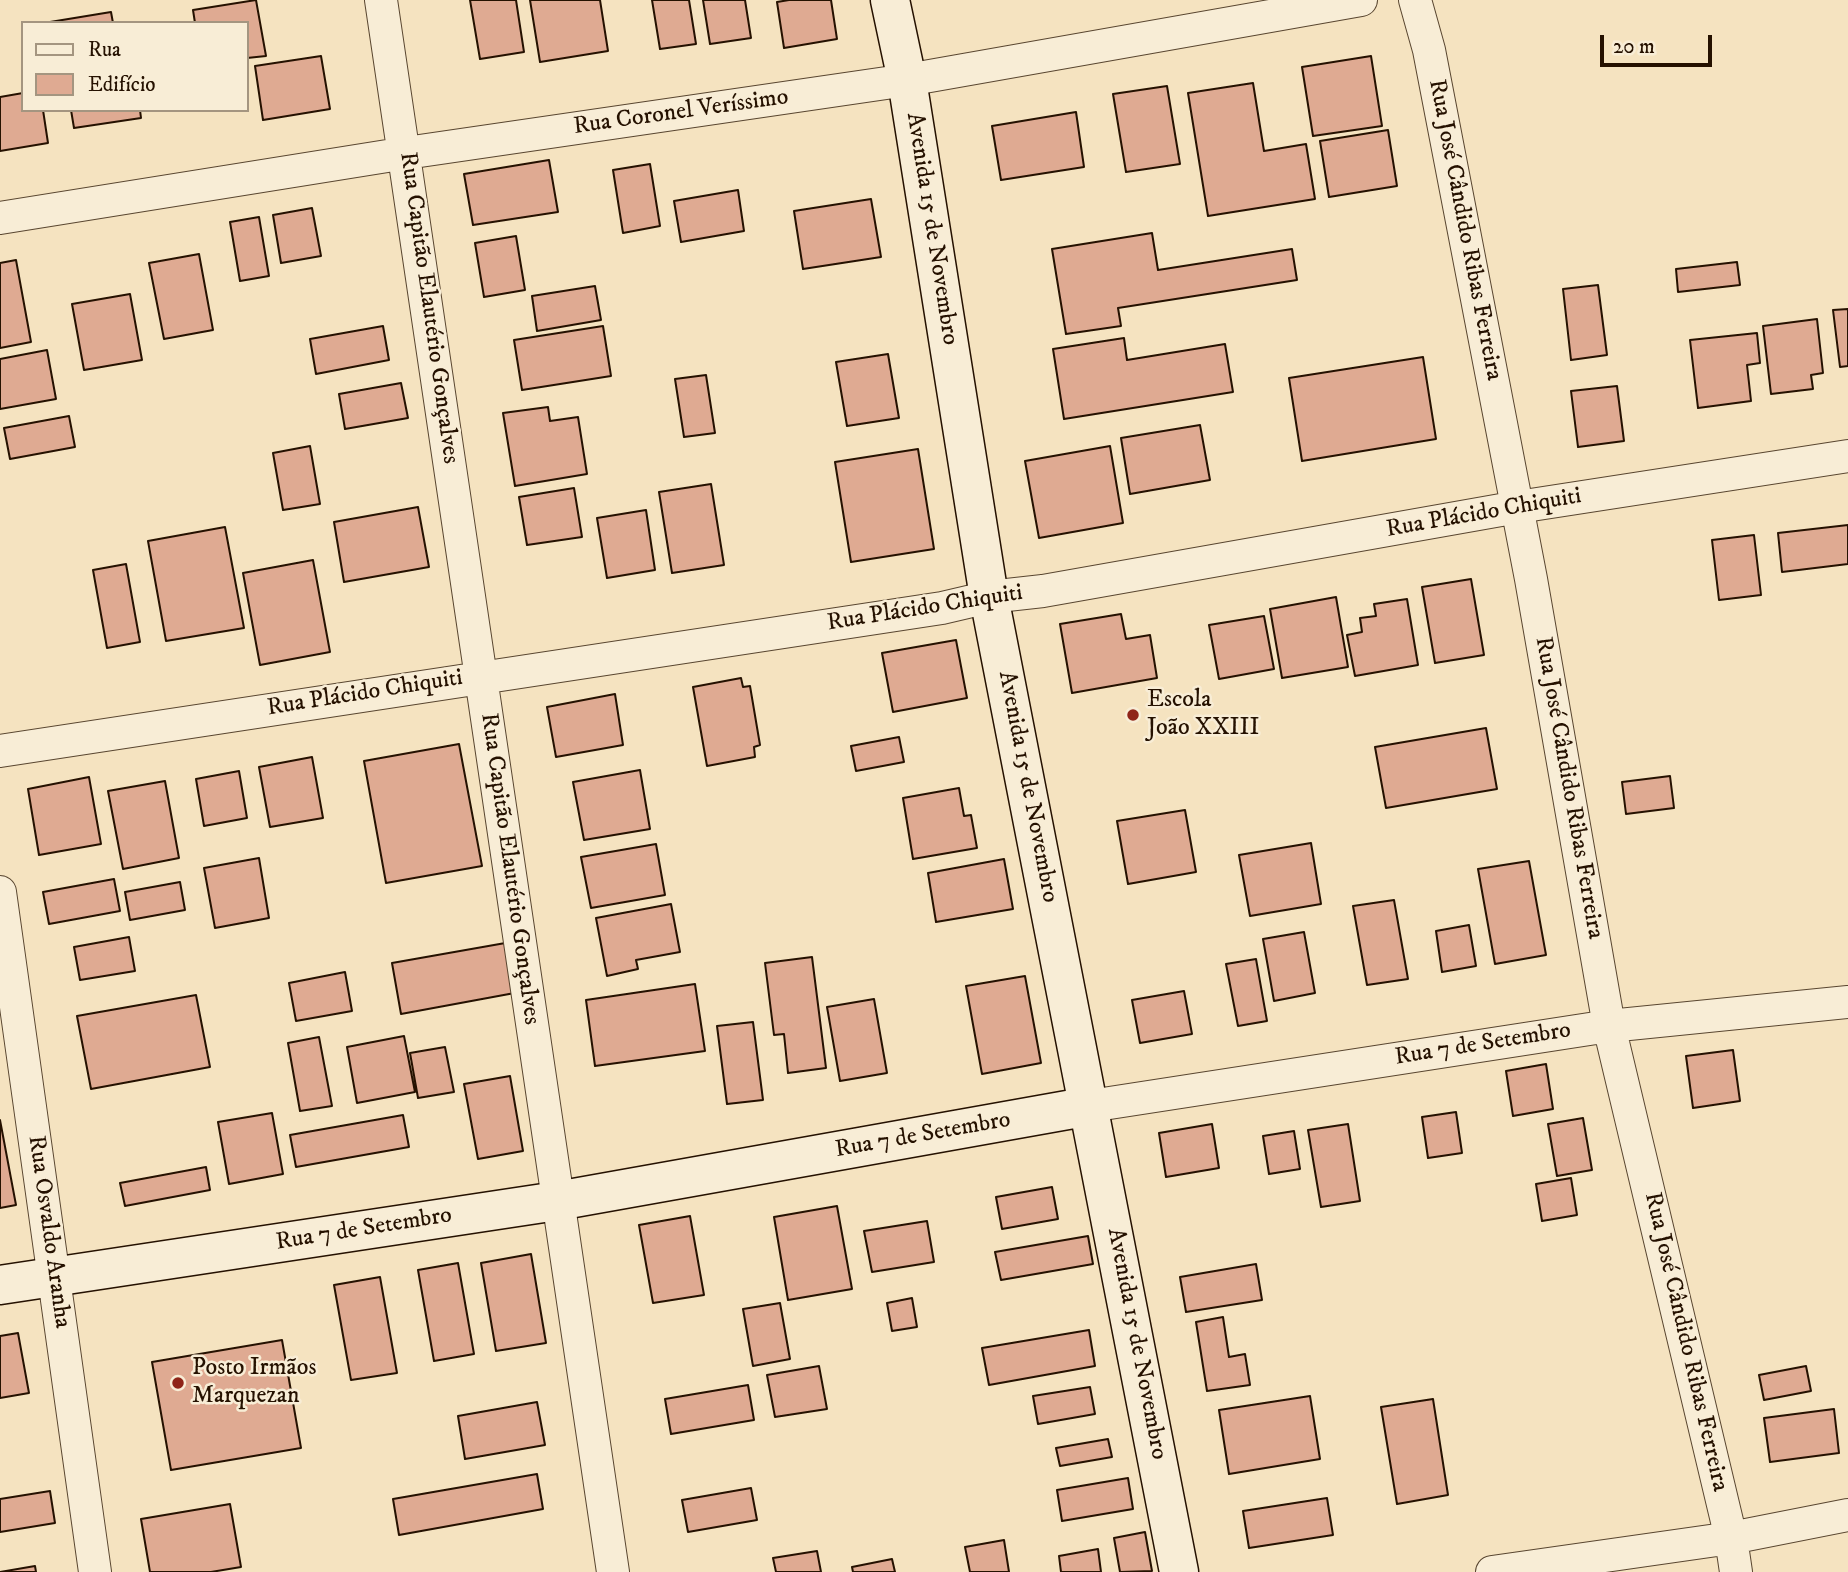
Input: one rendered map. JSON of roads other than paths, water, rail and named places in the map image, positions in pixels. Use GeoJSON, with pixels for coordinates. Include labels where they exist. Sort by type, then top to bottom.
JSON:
{"type":"FeatureCollection","features":[{"type":"Feature","properties":{"kind":"main road","name":"Avenida 15 de Novembro"},"geometry":{"type":"LineString","coordinates":[[890,0],[907,80],[989,597],[1179,1572]]}},
{"type":"Feature","properties":{"kind":"main road","name":"Rua 7 de Setembro"},"geometry":{"type":"LineString","coordinates":[[0,1286],[557,1201],[1090,1106]]}},
{"type":"Feature","properties":{"kind":"street","name":"Rua Capitão Elautério Gonçalves"},"geometry":{"type":"LineString","coordinates":[[381,0],[406,153],[613,1572]]}},
{"type":"Feature","properties":{"kind":"street","name":"Rua Coronel Veríssimo"},"geometry":{"type":"LineString","coordinates":[[0,218],[406,153],[907,80],[1361,0]]}},
{"type":"Feature","properties":{"kind":"street","name":"Rua José Cândido Ribas Ferreira"},"geometry":{"type":"LineString","coordinates":[[1415,0],[1429,50],[1518,507],[1609,1026],[1731,1538],[1736,1572]]}},
{"type":"Feature","properties":{"kind":"street","name":"Rua Plácido Chiquiti"},"geometry":{"type":"LineString","coordinates":[[0,751],[942,608],[989,597],[1043,591],[1518,507],[1848,456]]}},
{"type":"Feature","properties":{"kind":"street","name":"Rua Osvaldo Aranha"},"geometry":{"type":"LineString","coordinates":[[0,892],[95,1572]]}},
{"type":"Feature","properties":{"kind":"street","name":"Rua 7 de Setembro"},"geometry":{"type":"LineString","coordinates":[[1090,1106],[1609,1026],[1848,1002]]}},
{"type":"Feature","properties":{"kind":"street"},"geometry":{"type":"LineString","coordinates":[[1492,1572],[1731,1538],[1848,1514]]}},
{"type":"Feature","properties":{"kind":"place","name":"Escola João XXIII"},"geometry":{"type":"Point","coordinates":[1133,715]}},
{"type":"Feature","properties":{"kind":"place","name":"Posto Irmãos Marquezan"},"geometry":{"type":"Point","coordinates":[178,1383]}}]}
